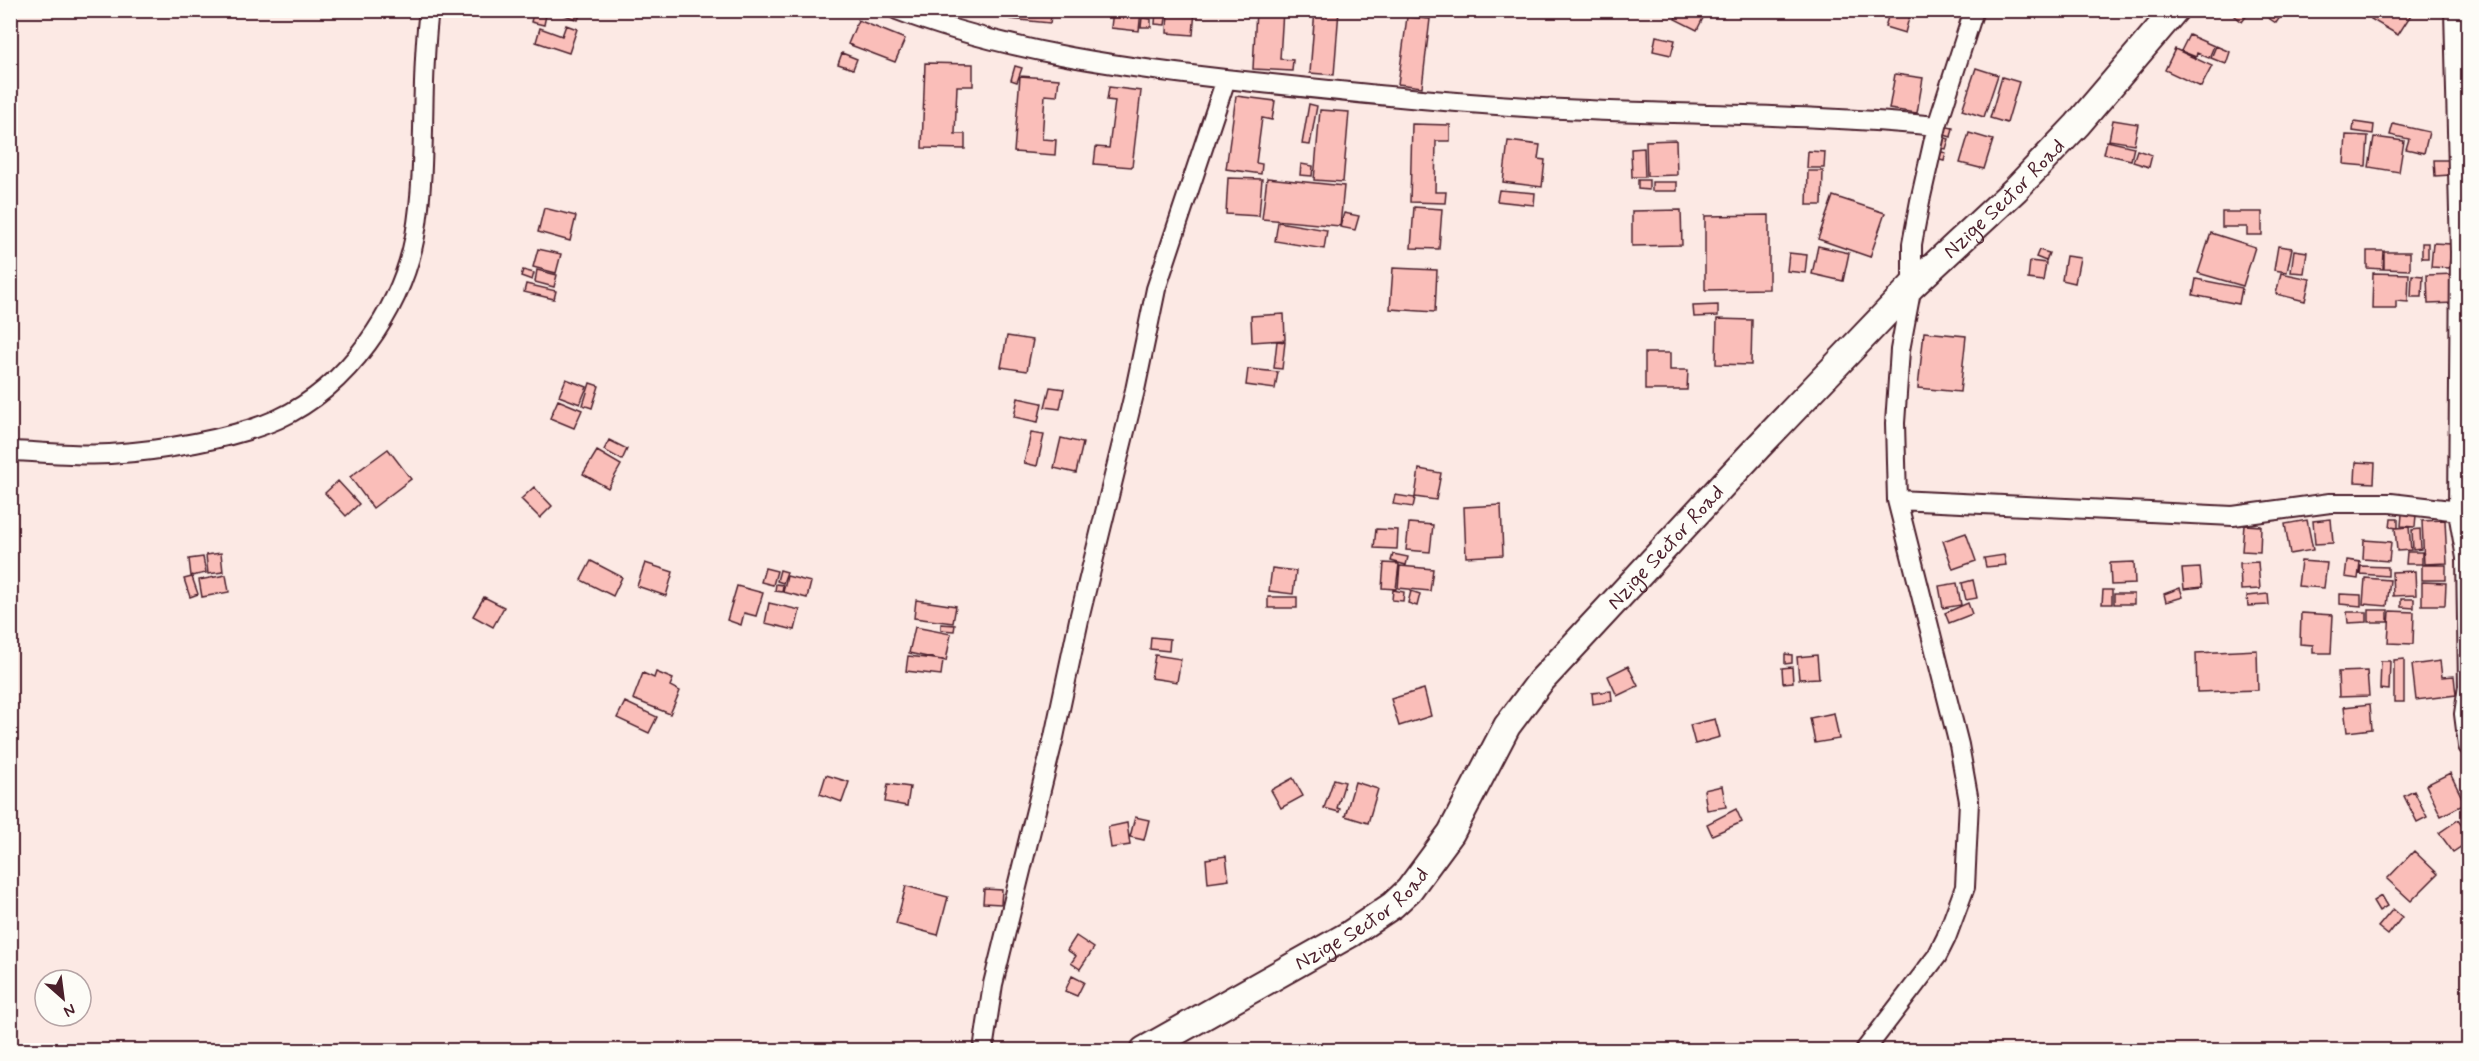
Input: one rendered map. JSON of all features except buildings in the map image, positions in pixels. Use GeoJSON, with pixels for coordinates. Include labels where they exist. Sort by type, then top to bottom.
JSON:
{"type":"FeatureCollection","features":[{"type":"Feature","properties":{"kind":"main road","name":"Nzige Sector Road"},"geometry":{"type":"LineString","coordinates":[[1144,1050],[1350,934],[1393,905],[1409,890],[1450,833],[1508,726],[1540,682],[1735,471],[1912,286],[2016,189],[2077,125],[2175,10]]}},
{"type":"Feature","properties":{"kind":"street"},"geometry":{"type":"LineString","coordinates":[[10,451],[110,454],[230,434],[279,418],[326,388],[364,349],[383,320],[403,277],[415,236],[424,138],[426,33],[429,10]]}},
{"type":"Feature","properties":{"kind":"street"},"geometry":{"type":"LineString","coordinates":[[897,10],[993,41],[1148,69],[1226,79],[1474,104],[1681,114],[1790,115],[1937,126]]}},
{"type":"Feature","properties":{"kind":"street"},"geometry":{"type":"LineString","coordinates":[[1866,1050],[1936,956],[1946,938],[1965,887],[1970,801],[1959,745],[1898,500],[1895,423],[1900,350],[1912,286],[1912,244],[1937,126],[1974,10]]}},
{"type":"Feature","properties":{"kind":"street"},"geometry":{"type":"LineString","coordinates":[[2454,10],[2468,686],[2464,714],[2469,746]]}},
{"type":"Feature","properties":{"kind":"street"},"geometry":{"type":"LineString","coordinates":[[983,1050],[993,984],[1054,737],[1080,615],[1115,478],[1156,289],[1226,79]]}},
{"type":"Feature","properties":{"kind":"street"},"geometry":{"type":"LineString","coordinates":[[1898,500],[2233,516],[2330,503],[2391,503],[2463,513]]}}]}
